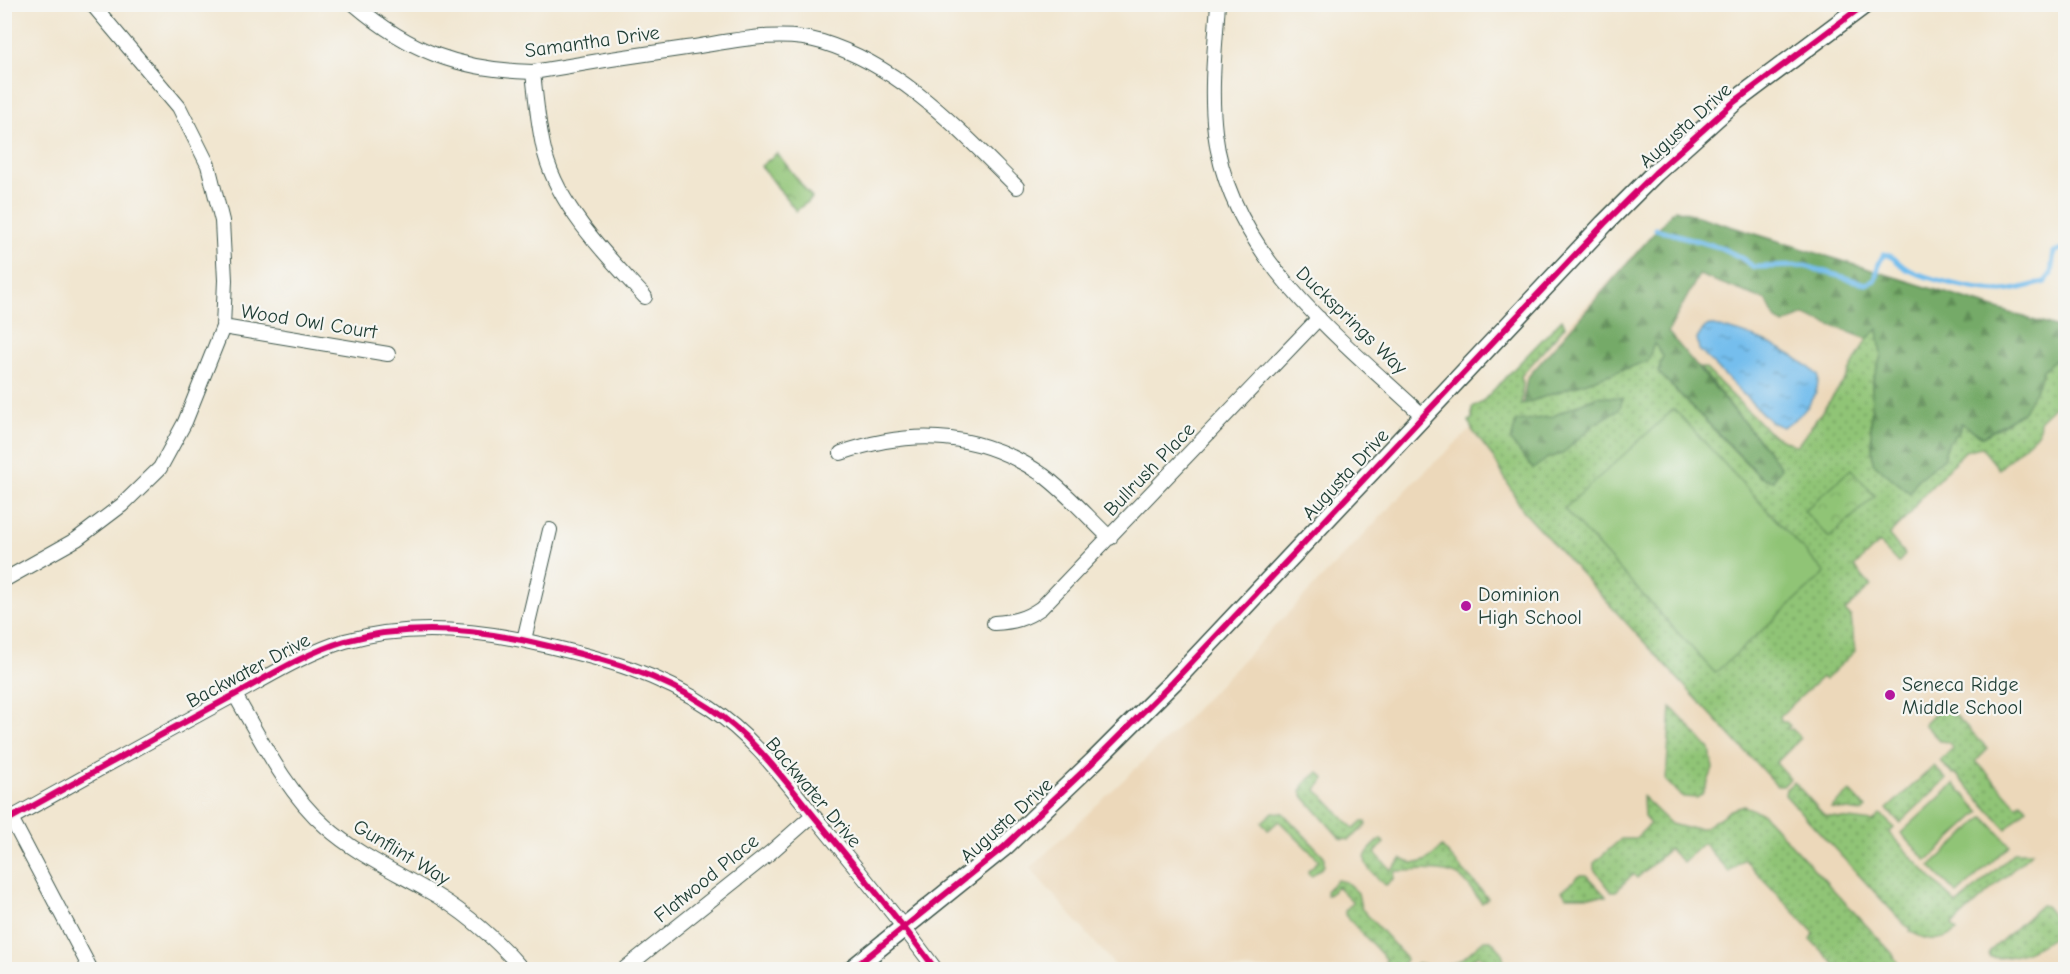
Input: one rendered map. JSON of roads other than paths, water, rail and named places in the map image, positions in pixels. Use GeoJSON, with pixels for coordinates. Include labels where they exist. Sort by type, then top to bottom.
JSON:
{"type":"FeatureCollection","features":[{"type":"Feature","properties":{"kind":"street"},"geometry":{"type":"LineString","coordinates":[[4,580],[77,539],[122,505],[160,468],[185,422],[223,327],[225,280],[222,221],[208,165],[179,107],[92,4]]}},
{"type":"Feature","properties":{"kind":"street","name":"Samantha Drive"},"geometry":{"type":"LineString","coordinates":[[354,4],[378,24],[427,53],[456,63],[485,69],[533,72],[773,37],[820,41],[856,55],[885,70],[914,90],[949,120],[1017,187]]}},
{"type":"Feature","properties":{"kind":"street","name":"Ducksprings Way"},"geometry":{"type":"LineString","coordinates":[[1218,4],[1213,71],[1215,133],[1230,188],[1247,226],[1277,274],[1319,318],[1423,416]]}},
{"type":"Feature","properties":{"kind":"street","name":"Augusta Drive"},"geometry":{"type":"LineString","coordinates":[[851,969],[1005,846],[1093,762],[1173,682],[1604,224],[1655,173],[1734,102],[1865,4]]}},
{"type":"Feature","properties":{"kind":"street"},"geometry":{"type":"LineString","coordinates":[[533,72],[541,135],[546,156],[557,183],[583,227],[645,297]]}},
{"type":"Feature","properties":{"kind":"street","name":"Bullrush Place"},"geometry":{"type":"LineString","coordinates":[[994,623],[1015,622],[1041,608],[1319,318]]}},
{"type":"Feature","properties":{"kind":"street","name":"Wood Owl Court"},"geometry":{"type":"LineString","coordinates":[[223,327],[388,354]]}},
{"type":"Feature","properties":{"kind":"street"},"geometry":{"type":"LineString","coordinates":[[842,453],[869,443],[910,436],[966,441],[993,449],[1019,460],[1043,476],[1110,538]]}},
{"type":"Feature","properties":{"kind":"street"},"geometry":{"type":"LineString","coordinates":[[524,640],[550,530]]}},
{"type":"Feature","properties":{"kind":"street","name":"Backwater Drive"},"geometry":{"type":"LineString","coordinates":[[8,820],[81,777],[323,649],[368,636],[429,629],[483,633],[524,640],[615,662],[638,670],[692,696],[713,709],[745,736],[771,764],[936,969]]}},
{"type":"Feature","properties":{"kind":"street","name":"Gunflint Way"},"geometry":{"type":"LineString","coordinates":[[235,695],[274,762],[324,826],[380,865],[426,889],[459,910],[495,940],[523,969]]}},
{"type":"Feature","properties":{"kind":"street","name":"Flatwood Place"},"geometry":{"type":"LineString","coordinates":[[623,969],[771,852],[813,815]]}},
{"type":"Feature","properties":{"kind":"street"},"geometry":{"type":"LineString","coordinates":[[8,820],[91,969]]}},
{"type":"Feature","properties":{"kind":"water"},"geometry":{"type":"Polygon","coordinates":[[[1709,325],[1767,342],[1807,365],[1818,375],[1813,399],[1803,412],[1782,427],[1771,422],[1699,350],[1697,339],[1704,328],[1709,325]]]}},
{"type":"Feature","properties":{"kind":"waterway"},"geometry":{"type":"LineString","coordinates":[[1656,229],[1719,247],[1754,267],[1805,266],[1866,284],[1875,280],[1884,254],[1891,256],[1907,269],[1928,277],[1993,291],[2019,289],[2045,282],[2051,274],[2054,252],[2066,247]]}},
{"type":"Feature","properties":{"kind":"place","name":"Dominion High School"},"geometry":{"type":"Point","coordinates":[1466,606]}},
{"type":"Feature","properties":{"kind":"place","name":"Seneca Ridge Middle School"},"geometry":{"type":"Point","coordinates":[1890,695]}}]}
